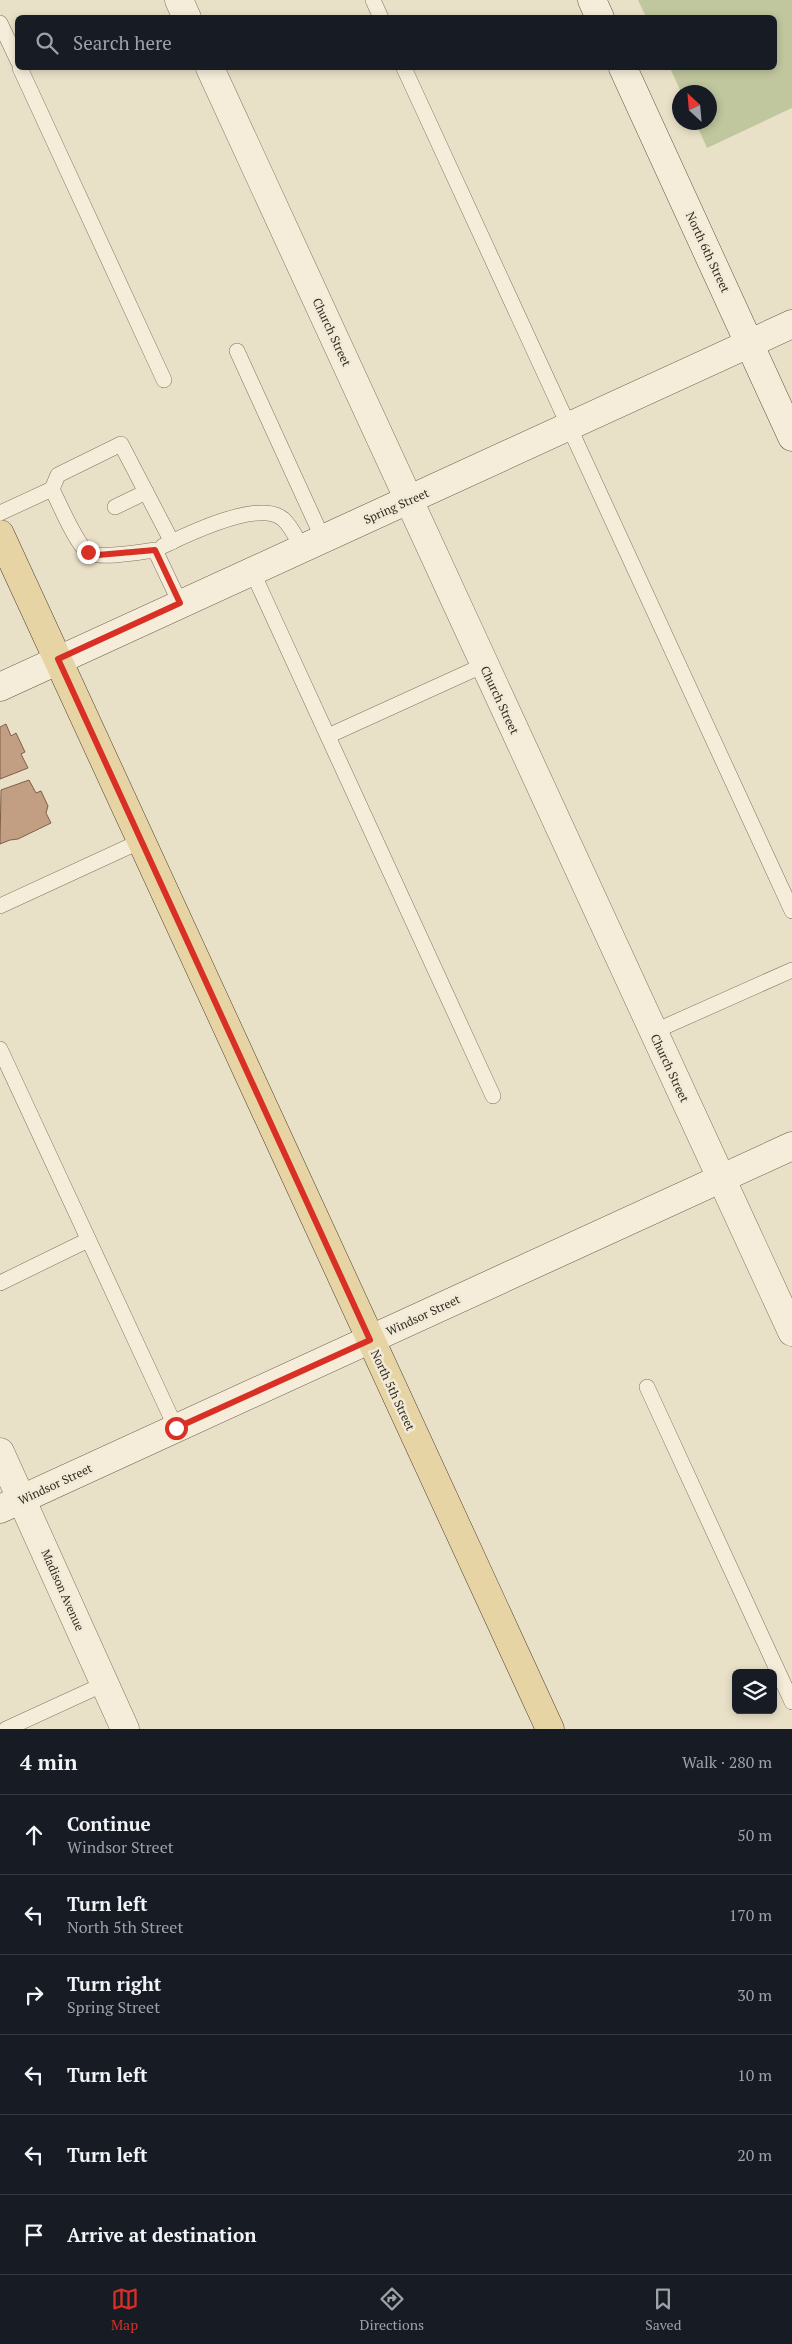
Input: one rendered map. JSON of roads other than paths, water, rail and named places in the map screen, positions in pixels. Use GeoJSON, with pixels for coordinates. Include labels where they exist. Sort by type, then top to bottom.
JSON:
{"type":"FeatureCollection","features":[{"type":"Feature","properties":{"kind":"main road","name":"North 5th Street"},"geometry":{"type":"LineString","coordinates":[[1,539],[550,1729]]}},
{"type":"Feature","properties":{"kind":"street"},"geometry":{"type":"LineString","coordinates":[[179,0],[186,15]]}},
{"type":"Feature","properties":{"kind":"street"},"geometry":{"type":"LineString","coordinates":[[592,0],[599,15]]}},
{"type":"Feature","properties":{"kind":"street","name":"Church Street"},"geometry":{"type":"LineString","coordinates":[[211,70],[792,1332]]}},
{"type":"Feature","properties":{"kind":"street","name":"North 6th Street"},"geometry":{"type":"LineString","coordinates":[[624,70],[792,437]]}},
{"type":"Feature","properties":{"kind":"street","name":"Spring Street"},"geometry":{"type":"LineString","coordinates":[[0,687],[792,324]]}},
{"type":"Feature","properties":{"kind":"street","name":"Windsor Street"},"geometry":{"type":"LineString","coordinates":[[11,1504],[792,1146]]}},
{"type":"Feature","properties":{"kind":"street","name":"Madison Avenue"},"geometry":{"type":"LineString","coordinates":[[0,1452],[11,1504],[104,1684],[125,1729]]}},
{"type":"Feature","properties":{"kind":"lane"},"geometry":{"type":"LineString","coordinates":[[373,0],[380,15]]}},
{"type":"Feature","properties":{"kind":"lane"},"geometry":{"type":"LineString","coordinates":[[0,23],[15,55]]}},
{"type":"Feature","properties":{"kind":"lane"},"geometry":{"type":"LineString","coordinates":[[21,70],[164,380]]}},
{"type":"Feature","properties":{"kind":"lane"},"geometry":{"type":"LineString","coordinates":[[405,70],[792,911]]}},
{"type":"Feature","properties":{"kind":"lane"},"geometry":{"type":"LineString","coordinates":[[237,351],[312,544]]}},
{"type":"Feature","properties":{"kind":"lane"},"geometry":{"type":"LineString","coordinates":[[0,513],[52,489],[58,475],[121,444],[172,542]]}},
{"type":"Feature","properties":{"kind":"lane"},"geometry":{"type":"LineString","coordinates":[[52,489],[77,525],[88,552],[98,555],[155,550],[231,518],[249,513],[267,512],[282,518],[312,544]]}},
{"type":"Feature","properties":{"kind":"lane"},"geometry":{"type":"LineString","coordinates":[[115,507],[146,492]]}},
{"type":"Feature","properties":{"kind":"lane"},"geometry":{"type":"LineString","coordinates":[[155,550],[180,603]]}},
{"type":"Feature","properties":{"kind":"lane"},"geometry":{"type":"LineString","coordinates":[[252,571],[493,1096]]}},
{"type":"Feature","properties":{"kind":"lane"},"geometry":{"type":"LineString","coordinates":[[328,736],[484,665]]}},
{"type":"Feature","properties":{"kind":"lane"},"geometry":{"type":"LineString","coordinates":[[0,906],[141,840]]}},
{"type":"Feature","properties":{"kind":"lane"},"geometry":{"type":"LineString","coordinates":[[653,1032],[792,970]]}},
{"type":"Feature","properties":{"kind":"lane"},"geometry":{"type":"LineString","coordinates":[[0,1049],[176,1428]]}},
{"type":"Feature","properties":{"kind":"lane"},"geometry":{"type":"LineString","coordinates":[[0,1282],[88,1240]]}},
{"type":"Feature","properties":{"kind":"lane"},"geometry":{"type":"LineString","coordinates":[[646,1387],[792,1702]]}},
{"type":"Feature","properties":{"kind":"lane"},"geometry":{"type":"LineString","coordinates":[[6,1729],[104,1684]]}}]}
